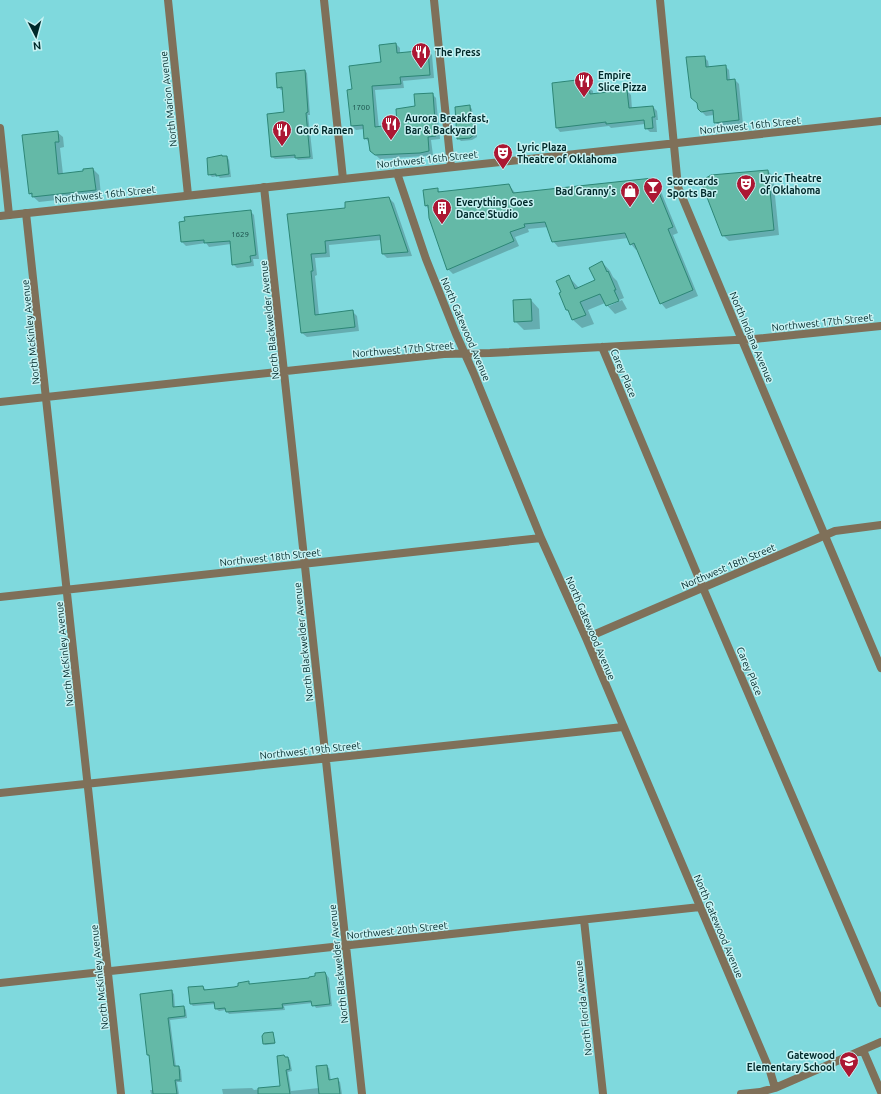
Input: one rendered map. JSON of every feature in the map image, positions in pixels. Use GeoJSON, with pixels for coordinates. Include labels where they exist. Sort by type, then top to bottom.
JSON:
{"type":"FeatureCollection","features":[{"type":"Feature","properties":{"kind":"street","name":"North Marion Avenue"},"geometry":{"type":"LineString","coordinates":[[168,0],[188,195]]}},
{"type":"Feature","properties":{"kind":"street"},"geometry":{"type":"LineString","coordinates":[[326,0],[342,179]]}},
{"type":"Feature","properties":{"kind":"street"},"geometry":{"type":"LineString","coordinates":[[434,0],[451,167]]}},
{"type":"Feature","properties":{"kind":"street","name":"North Indiana Avenue"},"geometry":{"type":"LineString","coordinates":[[660,0],[678,187],[881,668]]}},
{"type":"Feature","properties":{"kind":"street","name":"Northwest 16th Street"},"geometry":{"type":"LineString","coordinates":[[0,216],[881,121]]}},
{"type":"Feature","properties":{"kind":"street"},"geometry":{"type":"LineString","coordinates":[[0,128],[9,215]]}},
{"type":"Feature","properties":{"kind":"street","name":"North Gatewood Avenue"},"geometry":{"type":"LineString","coordinates":[[396,173],[426,259],[541,538],[586,638],[770,1071],[775,1088]]}},
{"type":"Feature","properties":{"kind":"street","name":"North Blackwelder Avenue"},"geometry":{"type":"LineString","coordinates":[[264,187],[362,1094]]}},
{"type":"Feature","properties":{"kind":"street","name":"North McKinley Avenue"},"geometry":{"type":"LineString","coordinates":[[26,213],[68,590],[121,1094]]}},
{"type":"Feature","properties":{"kind":"street","name":"Northwest 17th Street"},"geometry":{"type":"LineString","coordinates":[[0,402],[444,354],[742,340],[881,326]]}},
{"type":"Feature","properties":{"kind":"street","name":"Carey Place"},"geometry":{"type":"LineString","coordinates":[[602,347],[703,588],[881,1003]]}},
{"type":"Feature","properties":{"kind":"street","name":"Northwest 18th Street"},"geometry":{"type":"LineString","coordinates":[[586,638],[835,531],[847,528],[881,525]]}},
{"type":"Feature","properties":{"kind":"street","name":"Northwest 18th Street"},"geometry":{"type":"LineString","coordinates":[[0,597],[541,538]]}},
{"type":"Feature","properties":{"kind":"street","name":"Northwest 19th Street"},"geometry":{"type":"LineString","coordinates":[[0,793],[623,727]]}},
{"type":"Feature","properties":{"kind":"street","name":"Northwest 20th Street"},"geometry":{"type":"LineString","coordinates":[[0,983],[700,907]]}},
{"type":"Feature","properties":{"kind":"street","name":"North Florida Avenue"},"geometry":{"type":"LineString","coordinates":[[584,920],[603,1094]]}},
{"type":"Feature","properties":{"kind":"street"},"geometry":{"type":"LineString","coordinates":[[742,1094],[760,1092],[775,1088],[881,1042]]}},
{"type":"Feature","properties":{"kind":"street"},"geometry":{"type":"LineString","coordinates":[[863,1050],[881,1092]]}},
{"type":"Feature","properties":{"kind":"building"},"geometry":{"type":"Polygon","coordinates":[[[396,43],[397,53],[428,50],[430,75],[400,77],[401,84],[372,86],[375,127],[397,124],[396,109],[415,106],[414,94],[433,93],[436,136],[428,137],[429,151],[420,153],[375,155],[370,151],[368,138],[364,139],[363,125],[351,126],[347,90],[352,89],[349,66],[381,62],[379,45],[396,43]]]}},
{"type":"Feature","properties":{"kind":"building"},"geometry":{"type":"Polygon","coordinates":[[[705,56],[706,67],[726,65],[727,80],[735,79],[739,120],[714,123],[713,110],[701,112],[698,109],[697,103],[691,98],[686,57],[705,56]]]}},
{"type":"Feature","properties":{"kind":"building"},"geometry":{"type":"Polygon","coordinates":[[[305,70],[308,112],[306,113],[310,157],[295,158],[295,155],[271,157],[267,114],[284,112],[282,87],[277,88],[276,73],[305,70]]]}},
{"type":"Feature","properties":{"kind":"building"},"geometry":{"type":"Polygon","coordinates":[[[585,79],[586,87],[589,86],[590,94],[627,90],[629,108],[653,106],[655,117],[652,117],[653,128],[645,129],[644,120],[606,124],[606,122],[556,128],[552,83],[585,79]]]}},
{"type":"Feature","properties":{"kind":"building"},"geometry":{"type":"Polygon","coordinates":[[[470,105],[471,120],[474,120],[475,134],[470,138],[457,139],[455,107],[470,105]]]}},
{"type":"Feature","properties":{"kind":"building"},"geometry":{"type":"Polygon","coordinates":[[[58,131],[59,142],[55,142],[58,174],[83,171],[83,169],[93,168],[96,190],[32,197],[32,193],[29,194],[22,135],[58,131]]]}},
{"type":"Feature","properties":{"kind":"building"},"geometry":{"type":"Polygon","coordinates":[[[222,155],[227,156],[229,174],[216,176],[216,174],[208,175],[207,158],[222,155]]]}},
{"type":"Feature","properties":{"kind":"building"},"geometry":{"type":"Polygon","coordinates":[[[768,170],[774,230],[722,236],[703,187],[706,178],[711,175],[768,170]]]}},
{"type":"Feature","properties":{"kind":"building"},"geometry":{"type":"Polygon","coordinates":[[[653,178],[673,227],[668,229],[693,290],[660,304],[634,243],[630,245],[625,233],[552,242],[545,222],[524,224],[525,227],[510,232],[514,241],[447,270],[429,218],[428,205],[425,206],[423,190],[438,188],[438,192],[509,184],[513,193],[653,178]]]}},
{"type":"Feature","properties":{"kind":"building"},"geometry":{"type":"Polygon","coordinates":[[[389,197],[408,252],[382,254],[380,235],[325,241],[326,253],[311,254],[315,315],[353,310],[355,327],[301,333],[287,214],[345,208],[345,202],[389,197]]]}},
{"type":"Feature","properties":{"kind":"building"},"geometry":{"type":"Polygon","coordinates":[[[251,210],[256,255],[250,256],[251,262],[232,265],[230,241],[204,243],[204,240],[181,242],[179,222],[185,221],[184,217],[251,210]]]}},
{"type":"Feature","properties":{"kind":"building"},"geometry":{"type":"Polygon","coordinates":[[[602,261],[607,272],[608,271],[619,301],[606,306],[600,294],[580,302],[586,315],[572,320],[559,293],[561,292],[556,281],[569,275],[575,289],[595,280],[589,268],[602,261]]]}},
{"type":"Feature","properties":{"kind":"building"},"geometry":{"type":"Polygon","coordinates":[[[531,299],[532,321],[514,322],[513,300],[531,299]]]}},
{"type":"Feature","properties":{"kind":"building"},"geometry":{"type":"Polygon","coordinates":[[[325,972],[330,1004],[312,1006],[311,1001],[282,1004],[283,1008],[226,1012],[225,1008],[215,1009],[214,1002],[190,1004],[188,987],[203,986],[204,990],[234,987],[238,986],[238,983],[249,981],[249,984],[309,978],[315,976],[315,973],[325,972]]]}},
{"type":"Feature","properties":{"kind":"building"},"geometry":{"type":"Polygon","coordinates":[[[172,990],[173,1007],[184,1006],[185,1016],[168,1018],[174,1066],[179,1066],[180,1080],[175,1080],[177,1094],[153,1094],[140,994],[172,990]]]}},
{"type":"Feature","properties":{"kind":"building"},"geometry":{"type":"Polygon","coordinates":[[[273,1032],[275,1043],[263,1044],[262,1036],[264,1033],[273,1032]]]}},
{"type":"Feature","properties":{"kind":"building"},"geometry":{"type":"Polygon","coordinates":[[[284,1055],[285,1057],[288,1057],[290,1069],[286,1070],[290,1094],[258,1094],[258,1088],[280,1086],[277,1056],[284,1055]]]}},
{"type":"Feature","properties":{"kind":"building"},"geometry":{"type":"Polygon","coordinates":[[[327,1065],[329,1080],[338,1078],[340,1094],[319,1094],[316,1066],[327,1065]]]}},
{"type":"Feature","properties":{"kind":"place","name":"The Press"},"geometry":{"type":"Point","coordinates":[421,69]}},
{"type":"Feature","properties":{"kind":"place","name":"Empire Slice Pizza"},"geometry":{"type":"Point","coordinates":[584,98]}},
{"type":"Feature","properties":{"kind":"place","name":"Aurora Breakfast, Bar & Backyard"},"geometry":{"type":"Point","coordinates":[391,141]}},
{"type":"Feature","properties":{"kind":"place","name":"Gorõ Ramen"},"geometry":{"type":"Point","coordinates":[282,147]}},
{"type":"Feature","properties":{"kind":"place","name":"Lyric Plaza Theatre of Oklahoma"},"geometry":{"type":"Point","coordinates":[503,170]}},
{"type":"Feature","properties":{"kind":"place","name":"Lyric Theatre of Oklahoma"},"geometry":{"type":"Point","coordinates":[746,201]}},
{"type":"Feature","properties":{"kind":"place","name":"Scorecards Sports Bar"},"geometry":{"type":"Point","coordinates":[653,204]}},
{"type":"Feature","properties":{"kind":"place","name":"Bad Granny's"},"geometry":{"type":"Point","coordinates":[630,208]}},
{"type":"Feature","properties":{"kind":"place","name":"Everything Goes Dance Studio"},"geometry":{"type":"Point","coordinates":[442,225]}},
{"type":"Feature","properties":{"kind":"place","name":"Gatewood Elementary School"},"geometry":{"type":"Point","coordinates":[849,1078]}}]}
